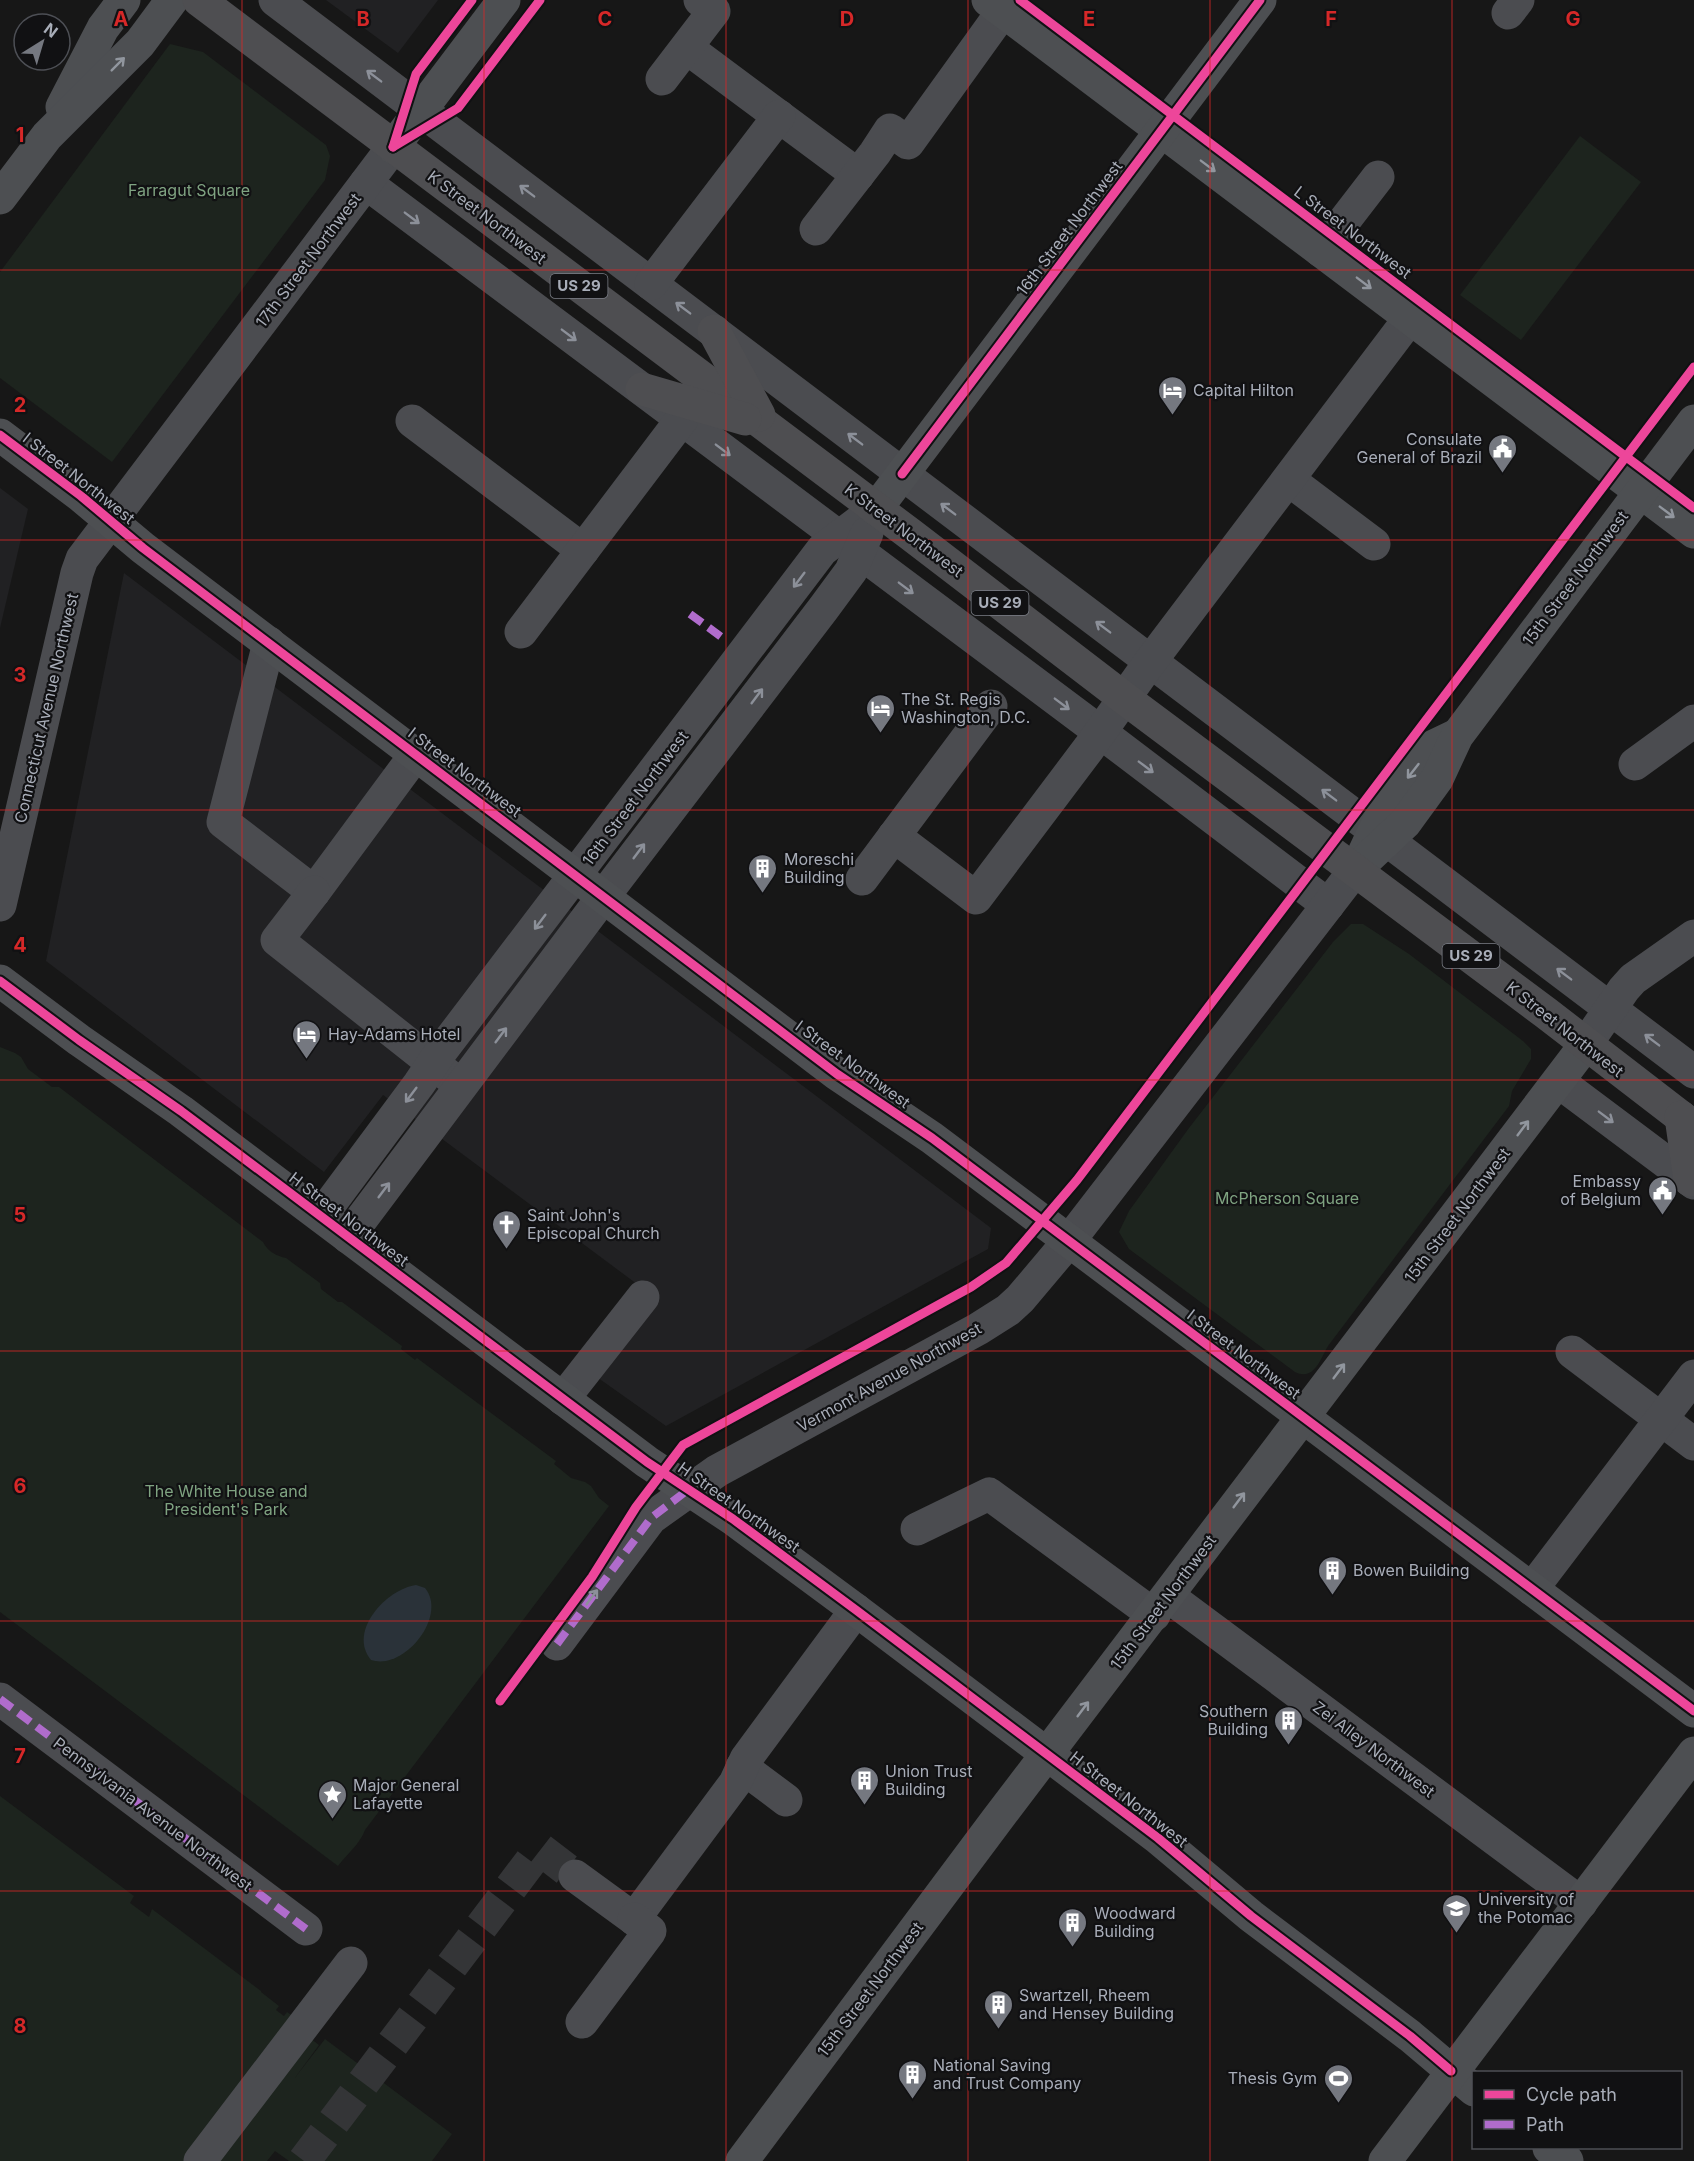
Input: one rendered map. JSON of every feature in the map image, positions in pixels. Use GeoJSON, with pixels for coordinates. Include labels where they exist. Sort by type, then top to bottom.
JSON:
{"type":"FeatureCollection","features":[{"type":"Feature","properties":{"kind":"highway","name":"K Street Northwest"},"geometry":{"type":"LineString","coordinates":[[199,0],[1687,1122]]}},
{"type":"Feature","properties":{"kind":"highway"},"geometry":{"type":"LineString","coordinates":[[714,331],[764,424]]}},
{"type":"Feature","properties":{"kind":"highway"},"geometry":{"type":"LineString","coordinates":[[642,389],[764,424]]}},
{"type":"Feature","properties":{"kind":"highway"},"geometry":{"type":"LineString","coordinates":[[1687,1122],[1692,1181]]}},
{"type":"Feature","properties":{"kind":"main road"},"geometry":{"type":"LineString","coordinates":[[0,198],[47,136],[140,43],[172,0]]}},
{"type":"Feature","properties":{"kind":"main road","name":"17th Street Northwest"},"geometry":{"type":"LineString","coordinates":[[393,147],[504,0]]}},
{"type":"Feature","properties":{"kind":"main road","name":"16th Street Northwest"},"geometry":{"type":"LineString","coordinates":[[876,509],[1260,0]]}},
{"type":"Feature","properties":{"kind":"main road"},"geometry":{"type":"LineString","coordinates":[[47,136],[103,28],[124,1]]}},
{"type":"Feature","properties":{"kind":"main road"},"geometry":{"type":"LineString","coordinates":[[998,4],[1167,123],[1321,251],[1422,327],[1646,484],[1694,532]]}},
{"type":"Feature","properties":{"kind":"main road","name":"15th Street Northwest"},"geometry":{"type":"LineString","coordinates":[[1355,870],[1381,835],[1405,823],[1437,779],[1457,736],[1694,421]]}},
{"type":"Feature","properties":{"kind":"main road","name":"I Street Northwest"},"geometry":{"type":"LineString","coordinates":[[0,435],[111,520],[143,548],[837,1074],[932,1138],[1694,1711]]}},
{"type":"Feature","properties":{"kind":"main road","name":"H Street Northwest"},"geometry":{"type":"LineString","coordinates":[[0,981],[79,1040],[181,1111],[647,1462],[733,1519],[856,1610],[1158,1838],[1251,1917],[1410,2036],[1462,2081]]}},
{"type":"Feature","properties":{"kind":"main road","name":"15th Street Northwest"},"geometry":{"type":"LineString","coordinates":[[742,2161],[1586,1044]]}},
{"type":"Feature","properties":{"kind":"main road"},"geometry":{"type":"LineString","coordinates":[[1385,2161],[1462,2081],[1581,1903],[1694,1753]]}},
{"type":"Feature","properties":{"kind":"main road"},"geometry":{"type":"LineString","coordinates":[[1550,2149],[1567,2161]]}},
{"type":"Feature","properties":{"kind":"street"},"geometry":{"type":"LineString","coordinates":[[275,0],[1694,1072]]}},
{"type":"Feature","properties":{"kind":"street"},"geometry":{"type":"LineString","coordinates":[[662,79],[714,11],[700,0]]}},
{"type":"Feature","properties":{"kind":"street"},"geometry":{"type":"LineString","coordinates":[[816,229],[891,130],[908,143],[998,4]]}},
{"type":"Feature","properties":{"kind":"street"},"geometry":{"type":"LineString","coordinates":[[687,48],[858,175]]}},
{"type":"Feature","properties":{"kind":"street"},"geometry":{"type":"LineString","coordinates":[[651,284],[779,116]]}},
{"type":"Feature","properties":{"kind":"street","name":"17th Street Northwest"},"geometry":{"type":"LineString","coordinates":[[111,520],[393,147]]}},
{"type":"Feature","properties":{"kind":"street"},"geometry":{"type":"LineString","coordinates":[[1321,251],[1378,177]]}},
{"type":"Feature","properties":{"kind":"street"},"geometry":{"type":"LineString","coordinates":[[366,183],[1328,905]]}},
{"type":"Feature","properties":{"kind":"street"},"geometry":{"type":"LineString","coordinates":[[894,836],[976,898],[1150,662],[1289,480],[1422,327]]}},
{"type":"Feature","properties":{"kind":"street"},"geometry":{"type":"LineString","coordinates":[[521,632],[682,419]]}},
{"type":"Feature","properties":{"kind":"street"},"geometry":{"type":"LineString","coordinates":[[412,422],[583,550]]}},
{"type":"Feature","properties":{"kind":"street"},"geometry":{"type":"LineString","coordinates":[[1289,480],[1374,544]]}},
{"type":"Feature","properties":{"kind":"street","name":"16th Street Northwest"},"geometry":{"type":"LineString","coordinates":[[348,1237],[851,571],[849,545],[876,509]]}},
{"type":"Feature","properties":{"kind":"street","name":"Connecticut Avenue Northwest"},"geometry":{"type":"LineString","coordinates":[[0,905],[77,573],[88,550],[111,520]]}},
{"type":"Feature","properties":{"kind":"street","name":"16th Street Northwest"},"geometry":{"type":"LineString","coordinates":[[321,1216],[433,1064],[822,550],[849,545]]}},
{"type":"Feature","properties":{"kind":"street"},"geometry":{"type":"LineString","coordinates":[[269,643],[223,822],[314,892]]}},
{"type":"Feature","properties":{"kind":"street"},"geometry":{"type":"LineString","coordinates":[[862,879],[991,706]]}},
{"type":"Feature","properties":{"kind":"street"},"geometry":{"type":"LineString","coordinates":[[1635,764],[1694,721]]}},
{"type":"Feature","properties":{"kind":"street"},"geometry":{"type":"LineString","coordinates":[[416,754],[277,940],[462,1086]]}},
{"type":"Feature","properties":{"kind":"street","name":"15th Street Northwest"},"geometry":{"type":"LineString","coordinates":[[1069,1241],[1355,870]]}},
{"type":"Feature","properties":{"kind":"street"},"geometry":{"type":"LineString","coordinates":[[1586,1044],[1633,979],[1694,936]]}},
{"type":"Feature","properties":{"kind":"street"},"geometry":{"type":"LineString","coordinates":[[1559,1082],[1692,1181]]}},
{"type":"Feature","properties":{"kind":"street","name":"Vermont Avenue Northwest"},"geometry":{"type":"LineString","coordinates":[[557,1644],[651,1518],[717,1471],[978,1329],[1008,1310],[1069,1241]]}},
{"type":"Feature","properties":{"kind":"street"},"geometry":{"type":"LineString","coordinates":[[563,1399],[643,1297]]}},
{"type":"Feature","properties":{"kind":"street"},"geometry":{"type":"LineString","coordinates":[[1572,1352],[1694,1444]]}},
{"type":"Feature","properties":{"kind":"street"},"geometry":{"type":"LineString","coordinates":[[1532,1589],[1694,1376]]}},
{"type":"Feature","properties":{"kind":"street","name":"Zei Alley Northwest"},"geometry":{"type":"LineString","coordinates":[[917,1529],[989,1494],[1161,1605],[1581,1903]]}},
{"type":"Feature","properties":{"kind":"street"},"geometry":{"type":"LineString","coordinates":[[634,1919],[735,1783],[746,1759],[856,1610]]}},
{"type":"Feature","properties":{"kind":"street","name":"Pennsylvania Avenue Northwest"},"geometry":{"type":"LineString","coordinates":[[0,1699],[306,1929]]}},
{"type":"Feature","properties":{"kind":"street"},"geometry":{"type":"LineString","coordinates":[[742,1767],[786,1800]]}},
{"type":"Feature","properties":{"kind":"street"},"geometry":{"type":"LineString","coordinates":[[575,1876],[650,1931],[582,2022]]}},
{"type":"Feature","properties":{"kind":"street"},"geometry":{"type":"LineString","coordinates":[[200,2161],[351,1963]]}},
{"type":"Feature","properties":{"kind":"shaded area"},"geometry":{"type":"Polygon","coordinates":[[[326,0],[438,0],[398,53],[326,0]]]}},
{"type":"Feature","properties":{"kind":"shaded area"},"geometry":{"type":"Polygon","coordinates":[[[0,488],[28,509],[0,628],[0,488]]]}},
{"type":"Feature","properties":{"kind":"shaded area"},"geometry":{"type":"Polygon","coordinates":[[[124,573],[991,1228],[988,1249],[666,1426],[594,1375],[653,1296],[383,1095],[324,1172],[46,961],[124,573]]]}},
{"type":"Feature","properties":{"kind":"shaded area"},"geometry":{"type":"Polygon","coordinates":[[[416,1585],[425,1588],[431,1600],[431,1613],[427,1626],[419,1639],[397,1657],[384,1661],[371,1660],[365,1649],[364,1637],[367,1625],[374,1613],[393,1594],[416,1585]]]}},
{"type":"Feature","properties":{"kind":"green space","name":"Farragut Square"},"geometry":{"type":"Polygon","coordinates":[[[170,44],[203,52],[326,145],[330,156],[325,180],[112,462],[0,378],[0,272],[170,44]]]}},
{"type":"Feature","properties":{"kind":"green space"},"geometry":{"type":"Polygon","coordinates":[[[1580,136],[1641,182],[1521,340],[1460,295],[1580,136]]]}},
{"type":"Feature","properties":{"kind":"green space","name":"McPherson Square"},"geometry":{"type":"Polygon","coordinates":[[[1351,924],[1363,924],[1409,954],[1523,1041],[1531,1049],[1531,1059],[1512,1091],[1509,1106],[1328,1346],[1316,1368],[1307,1374],[1302,1374],[1295,1372],[1129,1249],[1119,1232],[1129,1211],[1189,1128],[1333,942],[1351,924]]]}},
{"type":"Feature","properties":{"kind":"green space","name":"The White House and President's Park"},"geometry":{"type":"Polygon","coordinates":[[[0,1047],[21,1057],[28,1069],[52,1087],[59,1087],[263,1242],[270,1251],[286,1258],[320,1283],[321,1289],[338,1302],[342,1302],[402,1346],[401,1349],[415,1360],[417,1358],[556,1461],[554,1464],[571,1478],[591,1486],[599,1498],[609,1506],[365,1830],[357,1844],[338,1866],[0,1612],[0,1047]]]}},
{"type":"Feature","properties":{"kind":"green space"},"geometry":{"type":"Polygon","coordinates":[[[0,1796],[134,1896],[130,1903],[149,1917],[152,1909],[261,1991],[279,2006],[276,2010],[284,2016],[287,2012],[296,2018],[292,2024],[319,2045],[294,2079],[325,2039],[452,2134],[432,2161],[289,2161],[275,2151],[267,2161],[0,2161],[0,1796]]]}},
{"type":"Feature","properties":{"kind":"tunnel"},"geometry":{"type":"LineString","coordinates":[[304,2161],[540,1849],[575,1876]]}},
{"type":"Feature","properties":{"kind":"marked path"},"geometry":{"type":"LineString","coordinates":[[690,614],[727,641]]}},
{"type":"Feature","properties":{"kind":"marked path"},"geometry":{"type":"LineString","coordinates":[[557,1644],[651,1518],[689,1489]]}},
{"type":"Feature","properties":{"kind":"marked path"},"geometry":{"type":"LineString","coordinates":[[0,1699],[306,1929]]}},
{"type":"Feature","properties":{"kind":"cycle path"},"geometry":{"type":"LineString","coordinates":[[393,147],[416,74],[472,0]]}},
{"type":"Feature","properties":{"kind":"cycle path"},"geometry":{"type":"LineString","coordinates":[[393,147],[458,108],[540,0]]}},
{"type":"Feature","properties":{"kind":"cycle path","name":"L Street Northwest"},"geometry":{"type":"LineString","coordinates":[[1020,0],[1694,508]]}},
{"type":"Feature","properties":{"kind":"cycle path"},"geometry":{"type":"LineString","coordinates":[[902,474],[1260,0]]}},
{"type":"Feature","properties":{"kind":"cycle path"},"geometry":{"type":"LineString","coordinates":[[500,1701],[592,1577],[636,1507],[683,1445],[971,1287],[1006,1263],[1077,1180],[1694,367]]}},
{"type":"Feature","properties":{"kind":"cycle path"},"geometry":{"type":"LineString","coordinates":[[0,435],[81,496],[143,548],[837,1074],[932,1138],[1694,1711]]}},
{"type":"Feature","properties":{"kind":"cycle path"},"geometry":{"type":"LineString","coordinates":[[0,981],[79,1040],[181,1111],[647,1462],[733,1519],[856,1610],[1158,1838],[1251,1916],[1410,2036],[1451,2071]]}},
{"type":"Feature","properties":{"kind":"place","name":"Capital Hilton"},"geometry":{"type":"Point","coordinates":[1172,416]}},
{"type":"Feature","properties":{"kind":"place","name":"Consulate General of Brazil"},"geometry":{"type":"Point","coordinates":[1503,474]}},
{"type":"Feature","properties":{"kind":"place","name":"The St. Regis Washington, D.C."},"geometry":{"type":"Point","coordinates":[880,734]}},
{"type":"Feature","properties":{"kind":"place","name":"Moreschi Building"},"geometry":{"type":"Point","coordinates":[763,894]}},
{"type":"Feature","properties":{"kind":"place","name":"Hay-Adams Hotel"},"geometry":{"type":"Point","coordinates":[307,1060]}},
{"type":"Feature","properties":{"kind":"place","name":"Embassy of Belgium"},"geometry":{"type":"Point","coordinates":[1662,1216]}},
{"type":"Feature","properties":{"kind":"place","name":"Saint John's Episcopal Church"},"geometry":{"type":"Point","coordinates":[506,1250]}},
{"type":"Feature","properties":{"kind":"place","name":"Bowen Building"},"geometry":{"type":"Point","coordinates":[1332,1596]}},
{"type":"Feature","properties":{"kind":"place","name":"Southern Building"},"geometry":{"type":"Point","coordinates":[1289,1746]}},
{"type":"Feature","properties":{"kind":"place","name":"Union Trust Building"},"geometry":{"type":"Point","coordinates":[864,1806]}},
{"type":"Feature","properties":{"kind":"place","name":"Major General Lafayette"},"geometry":{"type":"Point","coordinates":[332,1820]}},
{"type":"Feature","properties":{"kind":"place","name":"University of the Potomac"},"geometry":{"type":"Point","coordinates":[1457,1934]}},
{"type":"Feature","properties":{"kind":"place","name":"Woodward Building"},"geometry":{"type":"Point","coordinates":[1073,1948]}},
{"type":"Feature","properties":{"kind":"place","name":"Swartzell, Rheem and Hensey Building"},"geometry":{"type":"Point","coordinates":[998,2030]}},
{"type":"Feature","properties":{"kind":"place","name":"National Saving and Trust Company"},"geometry":{"type":"Point","coordinates":[912,2100]}},
{"type":"Feature","properties":{"kind":"place","name":"Thesis Gym"},"geometry":{"type":"Point","coordinates":[1338,2104]}}]}
